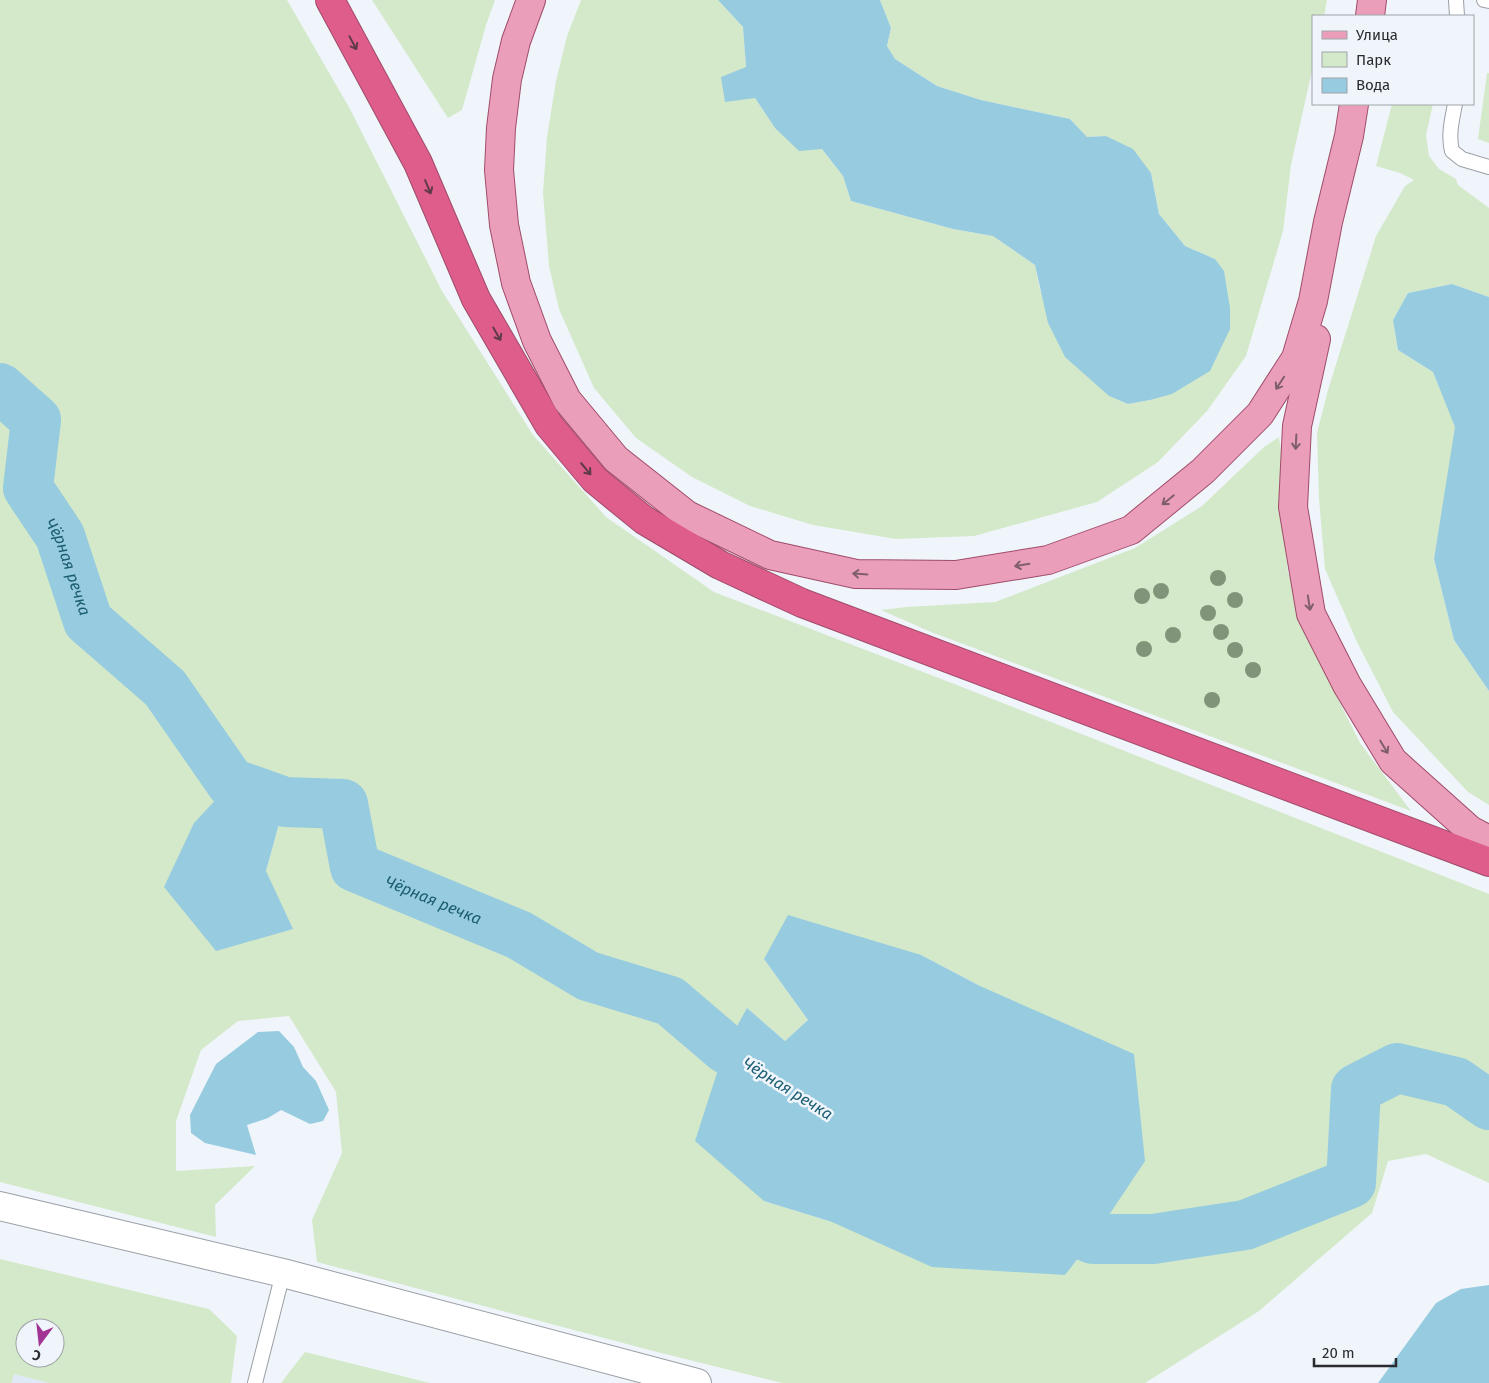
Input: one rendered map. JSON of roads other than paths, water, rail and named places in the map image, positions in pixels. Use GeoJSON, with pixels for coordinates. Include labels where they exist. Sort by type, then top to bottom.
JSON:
{"type":"FeatureCollection","features":[{"type":"Feature","properties":{"kind":"highway"},"geometry":{"type":"LineString","coordinates":[[330,0],[418,163],[476,298],[549,425],[595,480],[644,520],[720,565],[802,603],[1489,862]]}},
{"type":"Feature","properties":{"kind":"main road"},"geometry":{"type":"LineString","coordinates":[[531,0],[516,42],[507,79],[501,128],[499,170],[504,225],[516,282],[537,341],[567,400],[616,459],[688,516],[770,555],[856,574],[956,575],[1048,560],[1131,530],[1203,471],[1260,414],[1296,358],[1313,301],[1328,222],[1349,136]]}},
{"type":"Feature","properties":{"kind":"main road"},"geometry":{"type":"LineString","coordinates":[[1370,15],[1372,0]]}},
{"type":"Feature","properties":{"kind":"main road"},"geometry":{"type":"LineString","coordinates":[[1354,105],[1341,221],[1297,426],[1293,506],[1311,614],[1347,686],[1393,761],[1470,830],[1489,840]]}},
{"type":"Feature","properties":{"kind":"street"},"geometry":{"type":"LineString","coordinates":[[0,1206],[283,1273],[697,1383]]}},
{"type":"Feature","properties":{"kind":"lane"},"geometry":{"type":"LineString","coordinates":[[1456,0],[1458,15]]}},
{"type":"Feature","properties":{"kind":"lane"},"geometry":{"type":"LineString","coordinates":[[1484,0],[1489,1]]}},
{"type":"Feature","properties":{"kind":"lane"},"geometry":{"type":"LineString","coordinates":[[1455,105],[1449,141],[1452,151],[1462,159],[1489,166]]}},
{"type":"Feature","properties":{"kind":"lane"},"geometry":{"type":"LineString","coordinates":[[255,1383],[283,1273]]}},
{"type":"Feature","properties":{"kind":"water"},"geometry":{"type":"Polygon","coordinates":[[[718,0],[880,0],[891,28],[887,46],[895,59],[937,86],[981,100],[1070,119],[1087,137],[1106,136],[1133,149],[1151,173],[1159,214],[1185,246],[1215,259],[1224,271],[1230,308],[1230,329],[1210,371],[1172,394],[1150,400],[1128,404],[1109,396],[1065,357],[1048,323],[1035,265],[993,236],[953,229],[851,201],[843,176],[822,149],[799,151],[775,128],[755,98],[725,102],[721,77],[746,67],[743,27],[718,0]]]}},
{"type":"Feature","properties":{"kind":"water"},"geometry":{"type":"Polygon","coordinates":[[[1452,284],[1489,297],[1489,691],[1454,640],[1434,559],[1455,427],[1433,372],[1398,350],[1393,320],[1408,293],[1452,284]]]}},
{"type":"Feature","properties":{"kind":"water"},"geometry":{"type":"Polygon","coordinates":[[[249,764],[285,802],[266,871],[293,929],[216,951],[164,887],[194,823],[249,764]]]}},
{"type":"Feature","properties":{"kind":"water"},"geometry":{"type":"Polygon","coordinates":[[[788,915],[921,955],[980,986],[1134,1054],[1145,1161],[1093,1239],[1065,1275],[932,1267],[832,1222],[764,1201],[695,1141],[725,1048],[747,1008],[785,1041],[808,1020],[764,959],[788,915]]]}},
{"type":"Feature","properties":{"kind":"water"},"geometry":{"type":"Polygon","coordinates":[[[279,1031],[294,1047],[303,1067],[316,1081],[329,1110],[323,1121],[310,1124],[281,1110],[268,1118],[247,1125],[256,1155],[205,1143],[191,1133],[190,1115],[216,1064],[258,1032],[279,1031]]]}},
{"type":"Feature","properties":{"kind":"water"},"geometry":{"type":"Polygon","coordinates":[[[1489,1285],[1489,1383],[1378,1383],[1436,1303],[1461,1289],[1489,1285]]]}},
{"type":"Feature","properties":{"kind":"waterway","name":"Чёрная речка"},"geometry":{"type":"LineString","coordinates":[[0,388],[36,420],[28,488],[60,536],[88,621],[165,688],[231,783],[285,802],[343,804],[355,867],[519,935],[588,976],[670,1001],[725,1048],[783,1085]]}},
{"type":"Feature","properties":{"kind":"waterway"},"geometry":{"type":"LineString","coordinates":[[1029,1211],[1093,1239],[1153,1239],[1245,1225],[1351,1183],[1356,1089],[1397,1068],[1456,1082],[1489,1105]]}}]}
